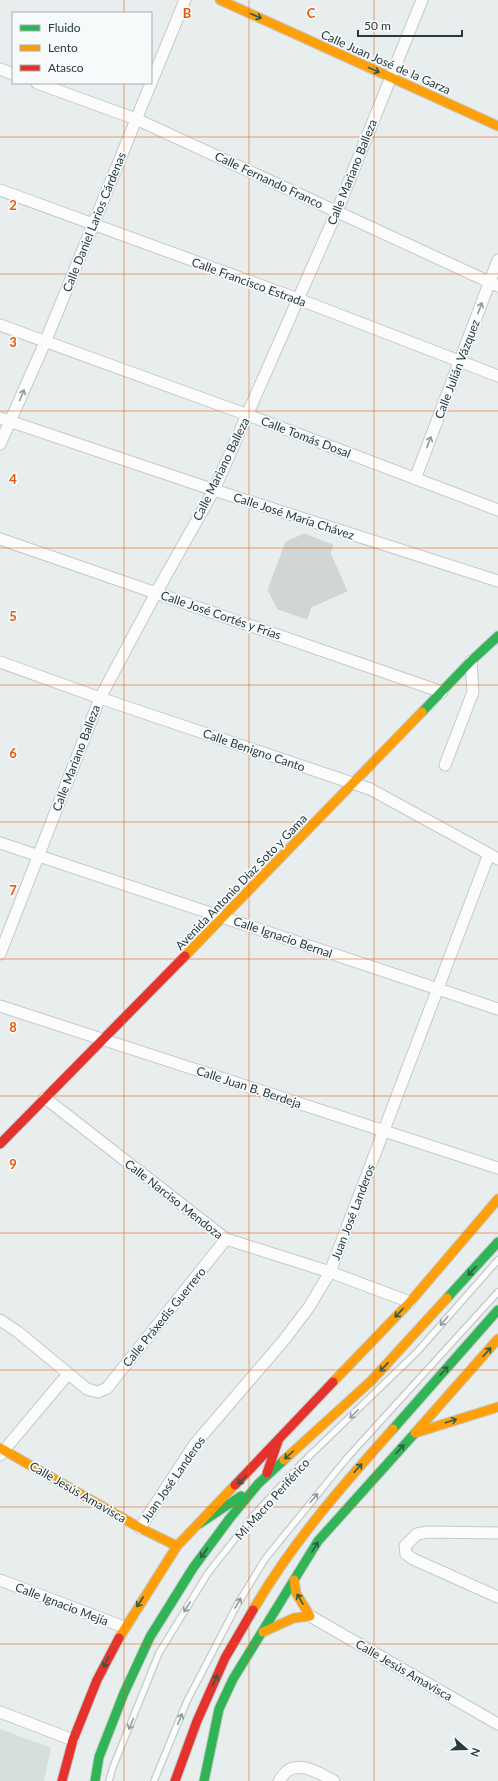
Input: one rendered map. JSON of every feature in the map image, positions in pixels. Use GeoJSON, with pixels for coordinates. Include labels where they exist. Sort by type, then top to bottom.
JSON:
{"type":"FeatureCollection","features":[{"type":"Feature","properties":{"kind":"main road","name":"Calle Juan José de la Garza"},"geometry":{"type":"LineString","coordinates":[[220,0],[498,126]]}},
{"type":"Feature","properties":{"kind":"main road","name":"Avenida Antonio Díaz Soto y Gama"},"geometry":{"type":"LineString","coordinates":[[0,1144],[498,636]]}},
{"type":"Feature","properties":{"kind":"main road"},"geometry":{"type":"LineString","coordinates":[[62,1781],[72,1740],[97,1680],[124,1627],[177,1546],[278,1442],[410,1302],[498,1199]]}},
{"type":"Feature","properties":{"kind":"main road"},"geometry":{"type":"LineString","coordinates":[[199,1524],[251,1490],[372,1380],[498,1242]]}},
{"type":"Feature","properties":{"kind":"main road"},"geometry":{"type":"LineString","coordinates":[[175,1781],[197,1721],[225,1658],[271,1580],[306,1530],[350,1477],[498,1310]]}},
{"type":"Feature","properties":{"kind":"main road"},"geometry":{"type":"LineString","coordinates":[[204,1781],[219,1709],[233,1679],[318,1541],[498,1339]]}},
{"type":"Feature","properties":{"kind":"main road"},"geometry":{"type":"LineString","coordinates":[[414,1433],[498,1406]]}},
{"type":"Feature","properties":{"kind":"main road"},"geometry":{"type":"LineString","coordinates":[[266,1476],[278,1442]]}},
{"type":"Feature","properties":{"kind":"main road","name":"Calle Jesús Amavisca"},"geometry":{"type":"LineString","coordinates":[[2,1451],[140,1528],[177,1546]]}},
{"type":"Feature","properties":{"kind":"main road"},"geometry":{"type":"LineString","coordinates":[[95,1781],[99,1757],[124,1693],[150,1637],[193,1568],[251,1490]]}},
{"type":"Feature","properties":{"kind":"main road"},"geometry":{"type":"LineString","coordinates":[[263,1632],[294,1618],[310,1616],[296,1593],[294,1580]]}},
{"type":"Feature","properties":{"kind":"street","name":"Calle Daniel Larios Cárdenas"},"geometry":{"type":"LineString","coordinates":[[152,80],[185,0]]}},
{"type":"Feature","properties":{"kind":"street","name":"Calle Mariano Balleza"},"geometry":{"type":"LineString","coordinates":[[0,954],[100,698],[156,593],[214,490],[337,211],[422,0]]}},
{"type":"Feature","properties":{"kind":"street"},"geometry":{"type":"LineString","coordinates":[[0,69],[12,74]]}},
{"type":"Feature","properties":{"kind":"street","name":"Calle Fernando Franco"},"geometry":{"type":"LineString","coordinates":[[40,84],[136,119],[494,284]]}},
{"type":"Feature","properties":{"kind":"street","name":"Calle Daniel Larios Cárdenas"},"geometry":{"type":"LineString","coordinates":[[0,444],[5,420],[46,340],[150,84]]}},
{"type":"Feature","properties":{"kind":"street","name":"Calle Francisco Estrada"},"geometry":{"type":"LineString","coordinates":[[0,190],[298,299],[460,360],[498,376]]}},
{"type":"Feature","properties":{"kind":"street","name":"Calle Julián Vázquez"},"geometry":{"type":"LineString","coordinates":[[415,479],[460,360],[494,284],[498,260]]}},
{"type":"Feature","properties":{"kind":"street","name":"Calle Tomás Dosal"},"geometry":{"type":"LineString","coordinates":[[0,325],[46,340],[248,415],[498,510]]}},
{"type":"Feature","properties":{"kind":"street","name":"Calle José María Chávez"},"geometry":{"type":"LineString","coordinates":[[5,420],[214,490],[498,582]]}},
{"type":"Feature","properties":{"kind":"street","name":"Calle José Cortés y Frías"},"geometry":{"type":"LineString","coordinates":[[0,539],[442,692]]}},
{"type":"Feature","properties":{"kind":"street"},"geometry":{"type":"LineString","coordinates":[[445,765],[473,692],[472,661]]}},
{"type":"Feature","properties":{"kind":"street","name":"Calle Benigno Canto"},"geometry":{"type":"LineString","coordinates":[[0,662],[100,698],[370,789],[494,856]]}},
{"type":"Feature","properties":{"kind":"street","name":"Calle Ignacio Bernal"},"geometry":{"type":"LineString","coordinates":[[0,843],[224,916],[498,1009]]}},
{"type":"Feature","properties":{"kind":"street","name":"Juan José Landeros"},"geometry":{"type":"LineString","coordinates":[[140,1528],[194,1445],[284,1340],[309,1307],[330,1272],[438,989],[494,856]]}},
{"type":"Feature","properties":{"kind":"street","name":"Calle Juan B. Berdeja"},"geometry":{"type":"LineString","coordinates":[[0,1006],[498,1168]]}},
{"type":"Feature","properties":{"kind":"street","name":"Calle Narciso Mendoza"},"geometry":{"type":"LineString","coordinates":[[45,1098],[226,1239],[330,1272],[410,1302]]}},
{"type":"Feature","properties":{"kind":"street","name":"Calle Práxedis Guerrero"},"geometry":{"type":"LineString","coordinates":[[68,1374],[88,1389],[98,1392],[107,1388],[226,1239]]}},
{"type":"Feature","properties":{"kind":"street"},"geometry":{"type":"LineString","coordinates":[[0,1320],[18,1332],[68,1374],[2,1451]]}},
{"type":"Feature","properties":{"kind":"street"},"geometry":{"type":"LineString","coordinates":[[498,1533],[428,1532],[417,1534],[405,1546],[406,1554],[413,1559],[498,1597]]}},
{"type":"Feature","properties":{"kind":"street","name":"Calle Ignacio Mejía"},"geometry":{"type":"LineString","coordinates":[[0,1580],[124,1627]]}},
{"type":"Feature","properties":{"kind":"street","name":"Calle Jesús Amavisca"},"geometry":{"type":"LineString","coordinates":[[310,1616],[498,1724]]}},
{"type":"Feature","properties":{"kind":"street"},"geometry":{"type":"LineString","coordinates":[[0,1712],[72,1740]]}},
{"type":"Feature","properties":{"kind":"street"},"geometry":{"type":"LineString","coordinates":[[279,1781],[287,1771],[296,1767],[314,1771],[334,1781]]}},
{"type":"Feature","properties":{"kind":"lane","name":"Mi Macro Periférico"},"geometry":{"type":"LineString","coordinates":[[110,1781],[113,1767],[159,1652],[208,1573],[254,1515],[302,1464],[417,1352],[498,1260]]}},
{"type":"Feature","properties":{"kind":"lane"},"geometry":{"type":"LineString","coordinates":[[154,1781],[187,1701],[237,1605],[265,1559],[347,1458],[498,1292]]}},
{"type":"Feature","properties":{"kind":"shaded area"},"geometry":{"type":"Polygon","coordinates":[[[0,1729],[51,1748],[44,1781],[0,1781],[0,1729]]]}},
{"type":"Feature","properties":{"kind":"building"},"geometry":{"type":"Polygon","coordinates":[[[304,534],[333,545],[330,553],[347,591],[311,607],[307,619],[278,609],[268,590],[286,542],[304,534]]]}},
{"type":"Feature","properties":{"kind":"traffic: fast"},"geometry":{"type":"LineString","coordinates":[[422,712],[471,661],[498,636]]}},
{"type":"Feature","properties":{"kind":"traffic: fast"},"geometry":{"type":"LineString","coordinates":[[447,1298],[498,1242]]}},
{"type":"Feature","properties":{"kind":"traffic: fast"},"geometry":{"type":"LineString","coordinates":[[393,1429],[498,1310]]}},
{"type":"Feature","properties":{"kind":"traffic: fast"},"geometry":{"type":"LineString","coordinates":[[204,1781],[219,1709],[233,1679],[318,1541],[415,1433]]}},
{"type":"Feature","properties":{"kind":"traffic: fast"},"geometry":{"type":"LineString","coordinates":[[95,1781],[99,1757],[124,1693],[150,1637],[193,1568],[230,1518],[258,1484],[284,1460]]}},
{"type":"Feature","properties":{"kind":"traffic: fast"},"geometry":{"type":"LineString","coordinates":[[199,1524],[241,1496]]}},
{"type":"Feature","properties":{"kind":"traffic: slow"},"geometry":{"type":"LineString","coordinates":[[220,0],[498,126]]}},
{"type":"Feature","properties":{"kind":"traffic: slow"},"geometry":{"type":"LineString","coordinates":[[185,956],[422,712]]}},
{"type":"Feature","properties":{"kind":"traffic: slow"},"geometry":{"type":"LineString","coordinates":[[333,1382],[410,1302],[498,1199]]}},
{"type":"Feature","properties":{"kind":"traffic: slow"},"geometry":{"type":"LineString","coordinates":[[284,1460],[372,1380],[447,1298]]}},
{"type":"Feature","properties":{"kind":"traffic: slow"},"geometry":{"type":"LineString","coordinates":[[415,1433],[498,1339]]}},
{"type":"Feature","properties":{"kind":"traffic: slow"},"geometry":{"type":"LineString","coordinates":[[415,1433],[498,1407]]}},
{"type":"Feature","properties":{"kind":"traffic: slow"},"geometry":{"type":"LineString","coordinates":[[253,1610],[284,1561],[318,1516],[393,1429]]}},
{"type":"Feature","properties":{"kind":"traffic: slow"},"geometry":{"type":"LineString","coordinates":[[0,1448],[140,1528],[177,1546]]}},
{"type":"Feature","properties":{"kind":"traffic: slow"},"geometry":{"type":"LineString","coordinates":[[119,1638],[177,1546],[235,1485]]}},
{"type":"Feature","properties":{"kind":"traffic: slow"},"geometry":{"type":"LineString","coordinates":[[263,1632],[294,1618],[310,1616],[296,1593],[294,1580]]}},
{"type":"Feature","properties":{"kind":"traffic: jam"},"geometry":{"type":"LineString","coordinates":[[0,1144],[185,956]]}},
{"type":"Feature","properties":{"kind":"traffic: jam"},"geometry":{"type":"LineString","coordinates":[[235,1485],[333,1382]]}},
{"type":"Feature","properties":{"kind":"traffic: jam"},"geometry":{"type":"LineString","coordinates":[[267,1473],[278,1441]]}},
{"type":"Feature","properties":{"kind":"traffic: jam"},"geometry":{"type":"LineString","coordinates":[[175,1781],[197,1721],[225,1658],[253,1610]]}},
{"type":"Feature","properties":{"kind":"traffic: jam"},"geometry":{"type":"LineString","coordinates":[[62,1781],[73,1740],[97,1680],[119,1638]]}}]}
